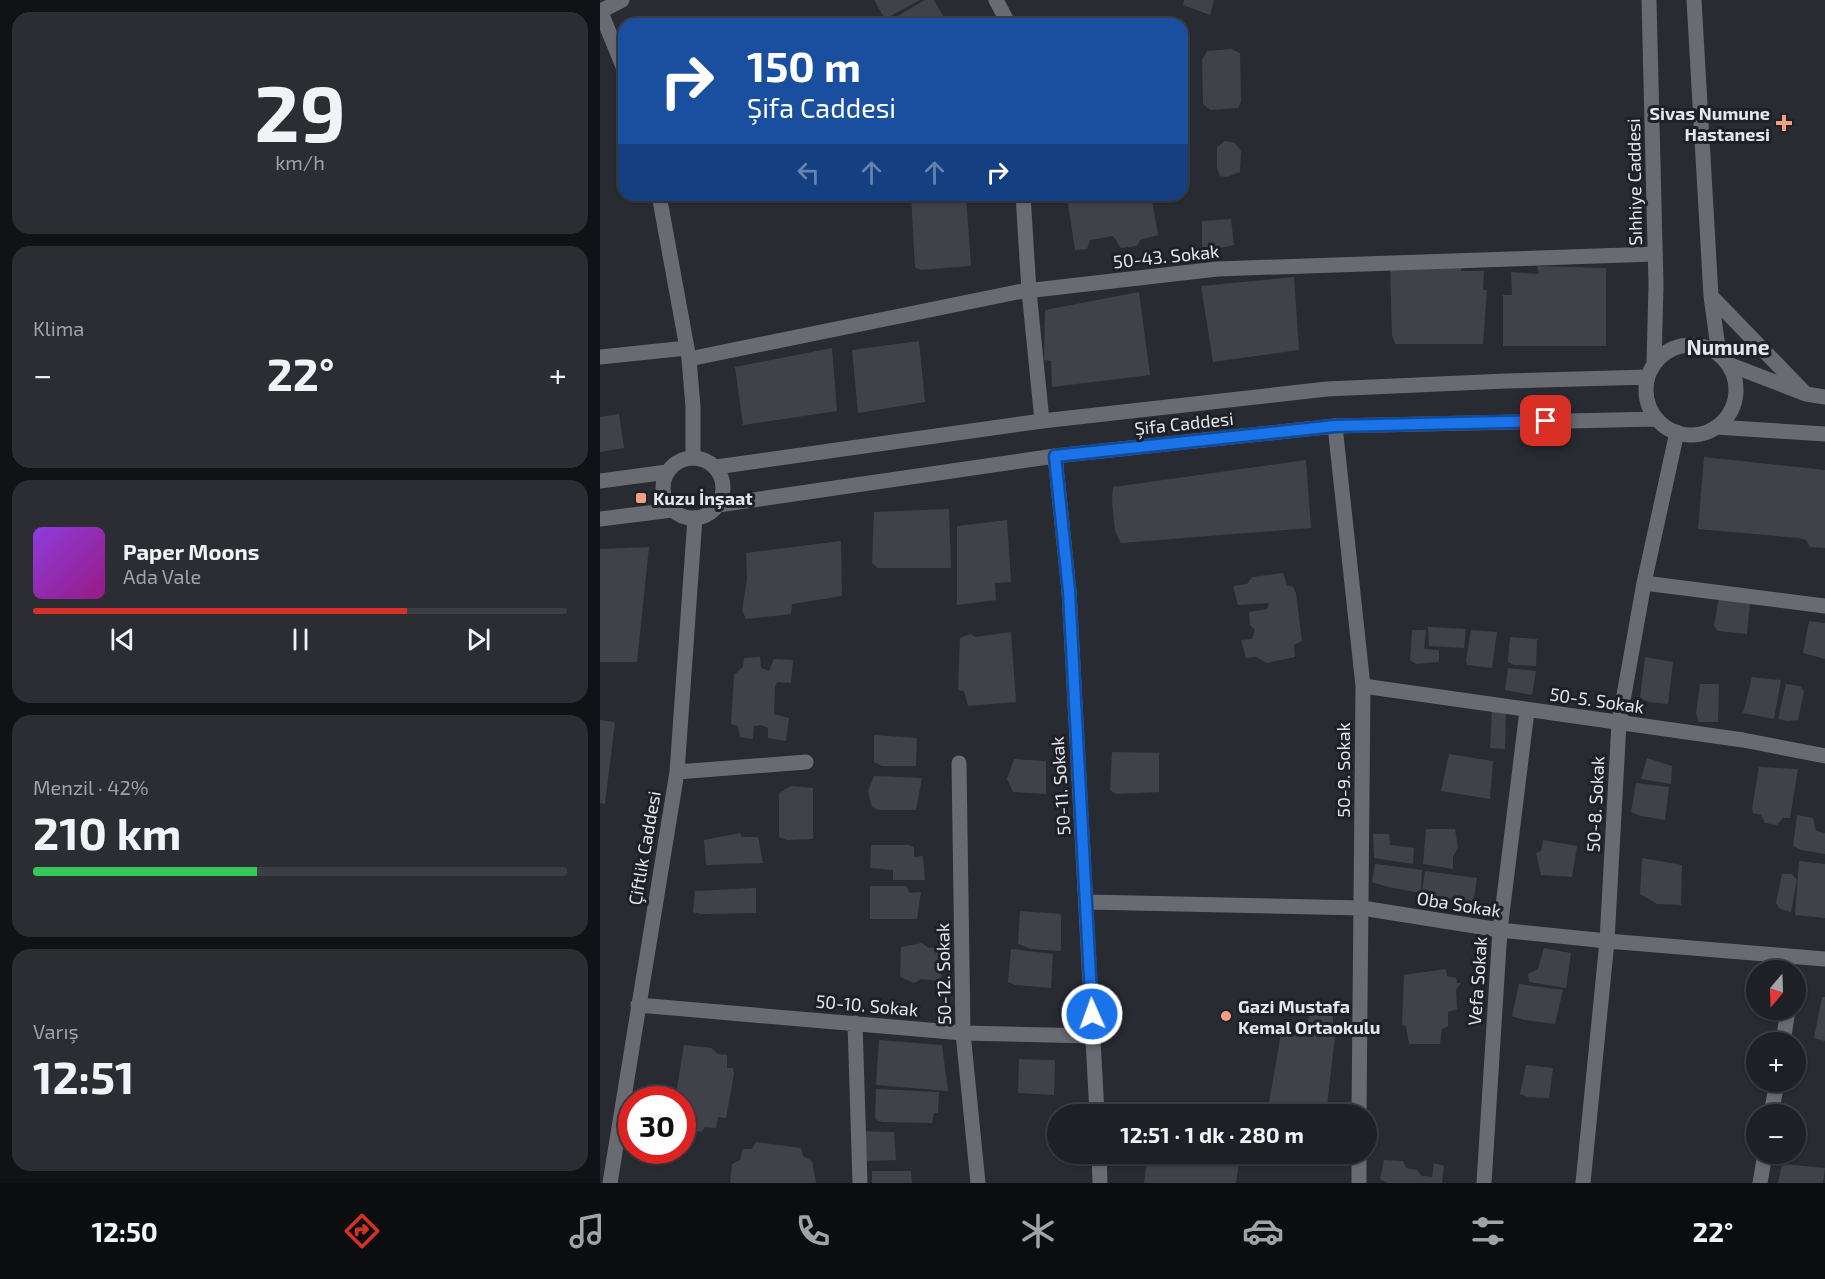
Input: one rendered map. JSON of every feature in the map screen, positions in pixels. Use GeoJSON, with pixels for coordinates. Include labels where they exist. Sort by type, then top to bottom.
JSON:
{"type":"FeatureCollection","features":[{"type":"Feature","properties":{"kind":"street"},"geometry":{"type":"LineString","coordinates":[[618,54],[600,10],[622,0]]}},
{"type":"Feature","properties":{"kind":"street"},"geometry":{"type":"LineString","coordinates":[[996,0],[1005,18]]}},
{"type":"Feature","properties":{"kind":"street","name":"Sıhhiye Caddesi"},"geometry":{"type":"LineString","coordinates":[[1649,0],[1655,254],[1651,371]]}},
{"type":"Feature","properties":{"kind":"street"},"geometry":{"type":"LineString","coordinates":[[1694,0],[1711,296],[1723,359],[1735,380],[1735,399],[1726,418],[1716,427],[1698,434],[1677,432],[1664,425],[1657,419],[1647,399],[1651,371],[1667,352],[1685,345],[1701,346],[1723,359],[1806,394],[1825,397]]}},
{"type":"Feature","properties":{"kind":"street"},"geometry":{"type":"LineString","coordinates":[[660,201],[688,353],[693,407],[693,458]]}},
{"type":"Feature","properties":{"kind":"street"},"geometry":{"type":"LineString","coordinates":[[1023,201],[1029,291],[1042,421]]}},
{"type":"Feature","properties":{"kind":"street","name":"50-43. Sokak"},"geometry":{"type":"LineString","coordinates":[[600,357],[688,353],[1029,291],[1217,269],[1655,254]]}},
{"type":"Feature","properties":{"kind":"street"},"geometry":{"type":"LineString","coordinates":[[1711,296],[1806,394]]}},
{"type":"Feature","properties":{"kind":"street","name":"Şifa Caddesi"},"geometry":{"type":"LineString","coordinates":[[716,467],[1042,421],[1327,388],[1506,381],[1651,371]]}},
{"type":"Feature","properties":{"kind":"street","name":"Şifa Caddesi"},"geometry":{"type":"LineString","coordinates":[[718,505],[1055,456],[1335,426],[1657,419]]}},
{"type":"Feature","properties":{"kind":"street","name":"50-9. Sokak"},"geometry":{"type":"LineString","coordinates":[[1335,426],[1363,686],[1359,1104]]}},
{"type":"Feature","properties":{"kind":"street"},"geometry":{"type":"LineString","coordinates":[[1716,427],[1825,434]]}},
{"type":"Feature","properties":{"kind":"street","name":"50-8. Sokak"},"geometry":{"type":"LineString","coordinates":[[1583,1183],[1607,941],[1619,723],[1644,583],[1677,432]]}},
{"type":"Feature","properties":{"kind":"street","name":"50-11. Sokak"},"geometry":{"type":"LineString","coordinates":[[1055,456],[1069,591],[1096,1104]]}},
{"type":"Feature","properties":{"kind":"street"},"geometry":{"type":"LineString","coordinates":[[693,458],[708,461],[716,467],[724,485],[718,505],[705,516],[694,518],[682,516],[672,510],[663,494],[664,479],[667,472],[678,461],[693,458]]}},
{"type":"Feature","properties":{"kind":"street"},"geometry":{"type":"LineString","coordinates":[[600,481],[667,472]]}},
{"type":"Feature","properties":{"kind":"street"},"geometry":{"type":"LineString","coordinates":[[600,519],[672,510]]}},
{"type":"Feature","properties":{"kind":"street","name":"Çiftlik Caddesi"},"geometry":{"type":"LineString","coordinates":[[610,1183],[677,772],[694,518]]}},
{"type":"Feature","properties":{"kind":"street"},"geometry":{"type":"LineString","coordinates":[[1644,583],[1825,606]]}},
{"type":"Feature","properties":{"kind":"street","name":"50-5. Sokak"},"geometry":{"type":"LineString","coordinates":[[1363,686],[1743,740],[1825,756]]}},
{"type":"Feature","properties":{"kind":"street","name":"Vefa Sokak"},"geometry":{"type":"LineString","coordinates":[[1484,1183],[1500,930],[1527,711]]}},
{"type":"Feature","properties":{"kind":"street"},"geometry":{"type":"LineString","coordinates":[[677,772],[806,762]]}},
{"type":"Feature","properties":{"kind":"street","name":"50-12. Sokak"},"geometry":{"type":"LineString","coordinates":[[958,763],[963,1033],[978,1183]]}},
{"type":"Feature","properties":{"kind":"street","name":"Oba Sokak"},"geometry":{"type":"LineString","coordinates":[[1087,902],[1362,908],[1500,930],[1763,960]]}},
{"type":"Feature","properties":{"kind":"street","name":"Oba Sokak"},"geometry":{"type":"LineString","coordinates":[[1806,962],[1825,959]]}},
{"type":"Feature","properties":{"kind":"street","name":"50-10. Sokak"},"geometry":{"type":"LineString","coordinates":[[638,1005],[963,1033],[1093,1036]]}},
{"type":"Feature","properties":{"kind":"street"},"geometry":{"type":"LineString","coordinates":[[855,1023],[860,1183]]}},
{"type":"Feature","properties":{"kind":"street"},"geometry":{"type":"LineString","coordinates":[[1099,1164],[1100,1183]]}},
{"type":"Feature","properties":{"kind":"street"},"geometry":{"type":"LineString","coordinates":[[1359,1164],[1359,1183]]}},
{"type":"Feature","properties":{"kind":"street"},"geometry":{"type":"LineString","coordinates":[[1760,1183],[1763,1164]]}},
{"type":"Feature","properties":{"kind":"building"},"geometry":{"type":"Polygon","coordinates":[[[874,0],[920,0],[887,18],[884,18],[874,0]]]}},
{"type":"Feature","properties":{"kind":"building"},"geometry":{"type":"Polygon","coordinates":[[[925,0],[934,0],[944,18],[894,18],[925,0]]]}},
{"type":"Feature","properties":{"kind":"building"},"geometry":{"type":"Polygon","coordinates":[[[1184,0],[1214,0],[1210,15],[1183,5],[1184,0]]]}},
{"type":"Feature","properties":{"kind":"building"},"geometry":{"type":"Polygon","coordinates":[[[1231,49],[1240,53],[1241,102],[1238,108],[1210,110],[1203,104],[1202,60],[1207,51],[1231,49]]]}},
{"type":"Feature","properties":{"kind":"building"},"geometry":{"type":"Polygon","coordinates":[[[1225,141],[1235,143],[1241,151],[1240,172],[1227,177],[1220,176],[1217,168],[1217,147],[1225,141]]]}},
{"type":"Feature","properties":{"kind":"building"},"geometry":{"type":"Polygon","coordinates":[[[911,201],[966,201],[971,266],[921,270],[915,267],[911,201]]]}},
{"type":"Feature","properties":{"kind":"building"},"geometry":{"type":"Polygon","coordinates":[[[1068,201],[1152,201],[1158,235],[1140,240],[1137,246],[1121,248],[1113,236],[1090,240],[1087,249],[1075,250],[1068,201]]]}},
{"type":"Feature","properties":{"kind":"building"},"geometry":{"type":"Polygon","coordinates":[[[1231,219],[1234,245],[1216,249],[1202,247],[1202,221],[1231,219]]]}},
{"type":"Feature","properties":{"kind":"building"},"geometry":{"type":"Polygon","coordinates":[[[1461,266],[1461,271],[1484,271],[1483,290],[1487,290],[1483,344],[1395,344],[1392,335],[1390,267],[1461,266]]]}},
{"type":"Feature","properties":{"kind":"building"},"geometry":{"type":"Polygon","coordinates":[[[1537,266],[1606,268],[1606,346],[1503,346],[1503,295],[1512,295],[1511,272],[1539,274],[1537,266]]]}},
{"type":"Feature","properties":{"kind":"building"},"geometry":{"type":"Polygon","coordinates":[[[1294,277],[1299,350],[1213,362],[1201,286],[1294,277]]]}},
{"type":"Feature","properties":{"kind":"building"},"geometry":{"type":"Polygon","coordinates":[[[1139,292],[1150,375],[1052,387],[1051,361],[1044,360],[1045,310],[1139,292]]]}},
{"type":"Feature","properties":{"kind":"building"},"geometry":{"type":"Polygon","coordinates":[[[919,341],[925,402],[858,413],[852,350],[919,341]]]}},
{"type":"Feature","properties":{"kind":"building"},"geometry":{"type":"Polygon","coordinates":[[[832,348],[837,411],[743,425],[735,367],[832,348]]]}},
{"type":"Feature","properties":{"kind":"building"},"geometry":{"type":"Polygon","coordinates":[[[619,414],[624,448],[600,452],[600,417],[619,414]]]}},
{"type":"Feature","properties":{"kind":"building"},"geometry":{"type":"Polygon","coordinates":[[[1704,457],[1825,470],[1825,548],[1810,547],[1806,540],[1799,538],[1698,529],[1704,457]]]}},
{"type":"Feature","properties":{"kind":"building"},"geometry":{"type":"Polygon","coordinates":[[[1306,460],[1311,528],[1121,543],[1115,531],[1113,487],[1306,460]]]}},
{"type":"Feature","properties":{"kind":"building"},"geometry":{"type":"Polygon","coordinates":[[[949,509],[951,568],[878,568],[872,563],[874,512],[949,509]]]}},
{"type":"Feature","properties":{"kind":"building"},"geometry":{"type":"Polygon","coordinates":[[[1007,520],[1011,582],[995,583],[996,600],[957,605],[957,526],[1007,520]]]}},
{"type":"Feature","properties":{"kind":"building"},"geometry":{"type":"Polygon","coordinates":[[[841,541],[842,596],[792,604],[791,614],[746,619],[742,610],[747,579],[746,553],[841,541]]]}},
{"type":"Feature","properties":{"kind":"building"},"geometry":{"type":"Polygon","coordinates":[[[649,547],[637,662],[600,662],[600,549],[649,547]]]}},
{"type":"Feature","properties":{"kind":"building"},"geometry":{"type":"Polygon","coordinates":[[[1283,573],[1287,585],[1293,587],[1296,593],[1302,641],[1294,645],[1295,657],[1267,663],[1256,657],[1246,658],[1241,640],[1252,639],[1255,630],[1250,625],[1249,612],[1267,609],[1269,603],[1238,605],[1233,586],[1247,584],[1252,577],[1283,573]]]}},
{"type":"Feature","properties":{"kind":"building"},"geometry":{"type":"Polygon","coordinates":[[[1719,597],[1750,603],[1747,634],[1718,631],[1714,626],[1719,597]]]}},
{"type":"Feature","properties":{"kind":"building"},"geometry":{"type":"Polygon","coordinates":[[[1809,621],[1825,623],[1825,659],[1803,653],[1809,621]]]}},
{"type":"Feature","properties":{"kind":"building"},"geometry":{"type":"Polygon","coordinates":[[[1428,627],[1466,629],[1464,648],[1429,646],[1428,627]]]}},
{"type":"Feature","properties":{"kind":"building"},"geometry":{"type":"Polygon","coordinates":[[[1412,630],[1426,630],[1424,649],[1439,650],[1439,662],[1416,664],[1410,660],[1412,630]]]}},
{"type":"Feature","properties":{"kind":"building"},"geometry":{"type":"Polygon","coordinates":[[[1471,630],[1497,632],[1492,668],[1467,665],[1471,630]]]}},
{"type":"Feature","properties":{"kind":"building"},"geometry":{"type":"Polygon","coordinates":[[[1011,632],[1016,702],[968,706],[964,691],[958,690],[960,638],[970,634],[975,637],[1011,632]]]}},
{"type":"Feature","properties":{"kind":"building"},"geometry":{"type":"Polygon","coordinates":[[[1510,637],[1537,639],[1536,666],[1514,665],[1508,662],[1510,637]]]}},
{"type":"Feature","properties":{"kind":"building"},"geometry":{"type":"Polygon","coordinates":[[[760,657],[761,668],[769,671],[774,659],[793,660],[791,683],[777,682],[775,687],[774,714],[789,718],[786,741],[768,738],[768,728],[761,725],[754,726],[753,739],[740,737],[738,726],[731,724],[734,675],[743,667],[744,658],[760,657]]]}},
{"type":"Feature","properties":{"kind":"building"},"geometry":{"type":"Polygon","coordinates":[[[1645,657],[1673,662],[1668,704],[1649,702],[1640,698],[1645,657]]]}},
{"type":"Feature","properties":{"kind":"building"},"geometry":{"type":"Polygon","coordinates":[[[1508,668],[1536,671],[1532,695],[1505,690],[1508,668]]]}},
{"type":"Feature","properties":{"kind":"building"},"geometry":{"type":"Polygon","coordinates":[[[1752,677],[1781,680],[1774,719],[1743,713],[1752,677]]]}},
{"type":"Feature","properties":{"kind":"building"},"geometry":{"type":"Polygon","coordinates":[[[1700,684],[1719,684],[1718,722],[1699,722],[1696,713],[1700,684]]]}},
{"type":"Feature","properties":{"kind":"building"},"geometry":{"type":"Polygon","coordinates":[[[1786,684],[1800,686],[1804,691],[1798,720],[1778,719],[1786,684]]]}},
{"type":"Feature","properties":{"kind":"building"},"geometry":{"type":"Polygon","coordinates":[[[1492,709],[1506,714],[1505,749],[1490,748],[1492,709]]]}},
{"type":"Feature","properties":{"kind":"building"},"geometry":{"type":"Polygon","coordinates":[[[600,720],[615,722],[605,804],[600,803],[600,720]]]}},
{"type":"Feature","properties":{"kind":"building"},"geometry":{"type":"Polygon","coordinates":[[[874,735],[917,738],[916,766],[882,766],[874,762],[874,735]]]}},
{"type":"Feature","properties":{"kind":"building"},"geometry":{"type":"Polygon","coordinates":[[[1112,752],[1159,753],[1159,792],[1116,794],[1110,790],[1112,752]]]}},
{"type":"Feature","properties":{"kind":"building"},"geometry":{"type":"Polygon","coordinates":[[[1449,754],[1493,761],[1490,799],[1441,791],[1449,754]]]}},
{"type":"Feature","properties":{"kind":"building"},"geometry":{"type":"Polygon","coordinates":[[[1647,758],[1672,766],[1671,784],[1641,779],[1647,758]]]}},
{"type":"Feature","properties":{"kind":"building"},"geometry":{"type":"Polygon","coordinates":[[[1014,759],[1046,761],[1046,794],[1013,792],[1007,779],[1014,759]]]}},
{"type":"Feature","properties":{"kind":"building"},"geometry":{"type":"Polygon","coordinates":[[[1759,767],[1798,769],[1790,818],[1783,818],[1777,825],[1765,823],[1761,815],[1753,813],[1759,767]]]}},
{"type":"Feature","properties":{"kind":"building"},"geometry":{"type":"Polygon","coordinates":[[[874,776],[922,778],[916,810],[878,810],[872,807],[868,791],[874,776]]]}},
{"type":"Feature","properties":{"kind":"building"},"geometry":{"type":"Polygon","coordinates":[[[1636,783],[1669,787],[1665,820],[1631,812],[1636,783]]]}},
{"type":"Feature","properties":{"kind":"building"},"geometry":{"type":"Polygon","coordinates":[[[791,786],[813,788],[813,839],[787,840],[779,837],[779,793],[791,786]]]}},
{"type":"Feature","properties":{"kind":"building"},"geometry":{"type":"Polygon","coordinates":[[[1797,815],[1813,818],[1816,831],[1825,833],[1825,854],[1801,850],[1793,846],[1797,815]]]}},
{"type":"Feature","properties":{"kind":"building"},"geometry":{"type":"Polygon","coordinates":[[[1426,829],[1455,829],[1458,848],[1453,856],[1453,869],[1423,864],[1426,829]]]}},
{"type":"Feature","properties":{"kind":"building"},"geometry":{"type":"Polygon","coordinates":[[[740,833],[742,837],[758,837],[763,863],[706,865],[704,840],[740,833]]]}},
{"type":"Feature","properties":{"kind":"building"},"geometry":{"type":"Polygon","coordinates":[[[1373,834],[1389,834],[1390,845],[1414,848],[1413,864],[1374,858],[1373,834]]]}},
{"type":"Feature","properties":{"kind":"building"},"geometry":{"type":"Polygon","coordinates":[[[1543,840],[1577,846],[1572,877],[1541,875],[1536,853],[1541,851],[1543,840]]]}},
{"type":"Feature","properties":{"kind":"building"},"geometry":{"type":"Polygon","coordinates":[[[871,845],[914,847],[914,857],[923,856],[925,880],[893,880],[893,870],[870,868],[871,845]]]}},
{"type":"Feature","properties":{"kind":"building"},"geometry":{"type":"Polygon","coordinates":[[[1642,858],[1682,865],[1681,905],[1657,904],[1640,894],[1642,858]]]}},
{"type":"Feature","properties":{"kind":"building"},"geometry":{"type":"Polygon","coordinates":[[[1799,861],[1825,864],[1825,918],[1795,915],[1799,861]]]}},
{"type":"Feature","properties":{"kind":"building"},"geometry":{"type":"Polygon","coordinates":[[[1375,864],[1422,870],[1421,893],[1372,882],[1375,864]]]}},
{"type":"Feature","properties":{"kind":"building"},"geometry":{"type":"Polygon","coordinates":[[[1425,871],[1477,878],[1473,904],[1422,892],[1425,871]]]}},
{"type":"Feature","properties":{"kind":"building"},"geometry":{"type":"Polygon","coordinates":[[[1782,874],[1792,874],[1797,880],[1791,912],[1780,909],[1776,903],[1782,874]]]}},
{"type":"Feature","properties":{"kind":"building"},"geometry":{"type":"Polygon","coordinates":[[[870,886],[906,886],[910,893],[921,892],[917,919],[870,919],[870,886]]]}},
{"type":"Feature","properties":{"kind":"building"},"geometry":{"type":"Polygon","coordinates":[[[756,888],[756,913],[701,914],[693,912],[695,891],[756,888]]]}},
{"type":"Feature","properties":{"kind":"building"},"geometry":{"type":"Polygon","coordinates":[[[1020,911],[1061,914],[1061,951],[1031,949],[1018,944],[1020,911]]]}},
{"type":"Feature","properties":{"kind":"building"},"geometry":{"type":"Polygon","coordinates":[[[922,943],[929,948],[941,947],[941,981],[921,979],[914,983],[900,977],[901,947],[922,943]]]}},
{"type":"Feature","properties":{"kind":"building"},"geometry":{"type":"Polygon","coordinates":[[[1544,948],[1571,953],[1566,988],[1529,982],[1528,974],[1538,969],[1544,948]]]}},
{"type":"Feature","properties":{"kind":"building"},"geometry":{"type":"Polygon","coordinates":[[[1011,949],[1053,954],[1051,988],[1015,985],[1008,982],[1011,949]]]}},
{"type":"Feature","properties":{"kind":"building"},"geometry":{"type":"Polygon","coordinates":[[[1446,969],[1447,976],[1456,978],[1457,983],[1461,983],[1456,990],[1457,1009],[1448,1012],[1448,1026],[1442,1029],[1440,1044],[1409,1044],[1406,1026],[1402,1025],[1404,975],[1446,969]]]}},
{"type":"Feature","properties":{"kind":"building"},"geometry":{"type":"Polygon","coordinates":[[[1519,984],[1563,990],[1555,1024],[1512,1016],[1519,984]]]}},
{"type":"Feature","properties":{"kind":"building"},"geometry":{"type":"Polygon","coordinates":[[[1822,997],[1825,997],[1825,1041],[1814,1038],[1822,997]]]}},
{"type":"Feature","properties":{"kind":"building"},"geometry":{"type":"Polygon","coordinates":[[[1310,1012],[1333,1014],[1333,1024],[1326,1027],[1323,1035],[1335,1037],[1327,1104],[1269,1104],[1281,1034],[1284,1030],[1305,1036],[1310,1012]]]}},
{"type":"Feature","properties":{"kind":"building"},"geometry":{"type":"Polygon","coordinates":[[[879,1040],[942,1045],[948,1091],[876,1085],[879,1040]]]}},
{"type":"Feature","properties":{"kind":"building"},"geometry":{"type":"Polygon","coordinates":[[[684,1045],[711,1048],[718,1054],[727,1055],[727,1068],[733,1068],[734,1074],[726,1118],[718,1117],[716,1128],[705,1127],[701,1132],[696,1131],[696,1086],[677,1086],[684,1045]]]}},
{"type":"Feature","properties":{"kind":"building"},"geometry":{"type":"Polygon","coordinates":[[[1019,1059],[1055,1060],[1054,1095],[1018,1093],[1019,1059]]]}},
{"type":"Feature","properties":{"kind":"building"},"geometry":{"type":"Polygon","coordinates":[[[1526,1065],[1553,1068],[1549,1098],[1528,1097],[1520,1094],[1526,1065]]]}},
{"type":"Feature","properties":{"kind":"building"},"geometry":{"type":"Polygon","coordinates":[[[876,1089],[939,1092],[938,1113],[934,1113],[932,1123],[882,1122],[875,1119],[876,1089]]]}},
{"type":"Feature","properties":{"kind":"building"},"geometry":{"type":"Polygon","coordinates":[[[860,1131],[894,1132],[896,1160],[865,1161],[860,1131]]]}},
{"type":"Feature","properties":{"kind":"building"},"geometry":{"type":"Polygon","coordinates":[[[756,1142],[801,1148],[803,1156],[812,1161],[816,1183],[730,1183],[732,1164],[740,1160],[743,1149],[752,1149],[756,1142]]]}},
{"type":"Feature","properties":{"kind":"building"},"geometry":{"type":"Polygon","coordinates":[[[1384,1160],[1403,1161],[1406,1168],[1417,1170],[1422,1176],[1432,1177],[1434,1163],[1444,1166],[1442,1183],[1387,1183],[1380,1179],[1384,1160]]]}},
{"type":"Feature","properties":{"kind":"building"},"geometry":{"type":"Polygon","coordinates":[[[1147,1164],[1239,1164],[1236,1183],[1144,1183],[1147,1164]]]}},
{"type":"Feature","properties":{"kind":"building"},"geometry":{"type":"Polygon","coordinates":[[[1782,1164],[1825,1168],[1823,1183],[1778,1183],[1782,1164]]]}},
{"type":"Feature","properties":{"kind":"building"},"geometry":{"type":"Polygon","coordinates":[[[872,1171],[911,1171],[912,1183],[872,1183],[872,1171]]]}},
{"type":"Feature","properties":{"kind":"place","name":"Sivas Numune Hastanesi"},"geometry":{"type":"Point","coordinates":[1784,123]}},
{"type":"Feature","properties":{"kind":"place","name":"Kuzu İnşaat"},"geometry":{"type":"Point","coordinates":[641,498]}},
{"type":"Feature","properties":{"kind":"place","name":"Gazi Mustafa Kemal Ortaokulu"},"geometry":{"type":"Point","coordinates":[1226,1016]}},
{"type":"Feature","properties":{"kind":"district","name":"Numune"},"geometry":{"type":"Point","coordinates":[1728,346]}},
{"type":"Feature","properties":{"kind":"route"},"geometry":{"type":"LineString","coordinates":[[1092,1014],[1069,591],[1055,456],[1335,426],[1546,421]]}}]}
